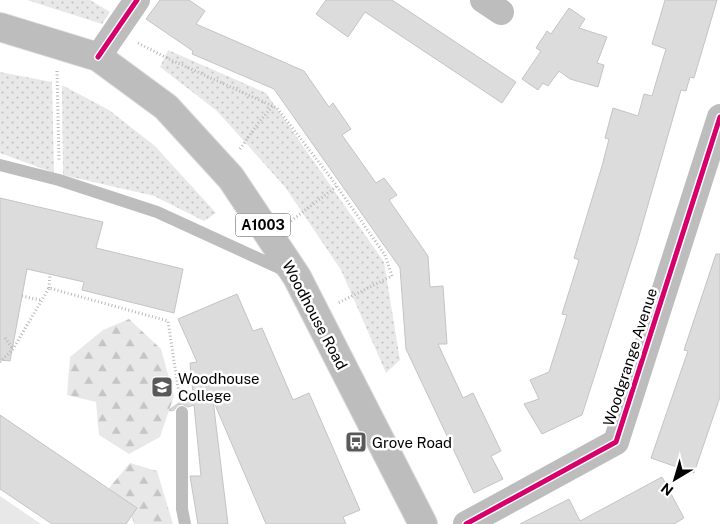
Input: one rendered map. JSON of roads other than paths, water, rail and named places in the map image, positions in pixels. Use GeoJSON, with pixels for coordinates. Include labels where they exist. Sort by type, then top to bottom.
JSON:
{"type":"FeatureCollection","features":[{"type":"Feature","properties":{"kind":"main road","name":"Woodhouse Road"},"geometry":{"type":"LineString","coordinates":[[0,27],[98,57],[166,107],[231,178],[297,276],[423,524]]}},
{"type":"Feature","properties":{"kind":"street"},"geometry":{"type":"LineString","coordinates":[[98,57],[137,0]]}},
{"type":"Feature","properties":{"kind":"street","name":"Woodgrange Avenue"},"geometry":{"type":"LineString","coordinates":[[466,524],[616,442],[720,117]]}},
{"type":"Feature","properties":{"kind":"lane"},"geometry":{"type":"LineString","coordinates":[[0,164],[59,180],[157,212],[297,276]]}},
{"type":"Feature","properties":{"kind":"lane"},"geometry":{"type":"LineString","coordinates":[[182,412],[182,509],[185,524]]}},
{"type":"Feature","properties":{"kind":"place","name":"Woodhouse College"},"geometry":{"type":"Point","coordinates":[162,387]}},
{"type":"Feature","properties":{"kind":"place","name":"Grove Road"},"geometry":{"type":"Point","coordinates":[356,442]}}]}
